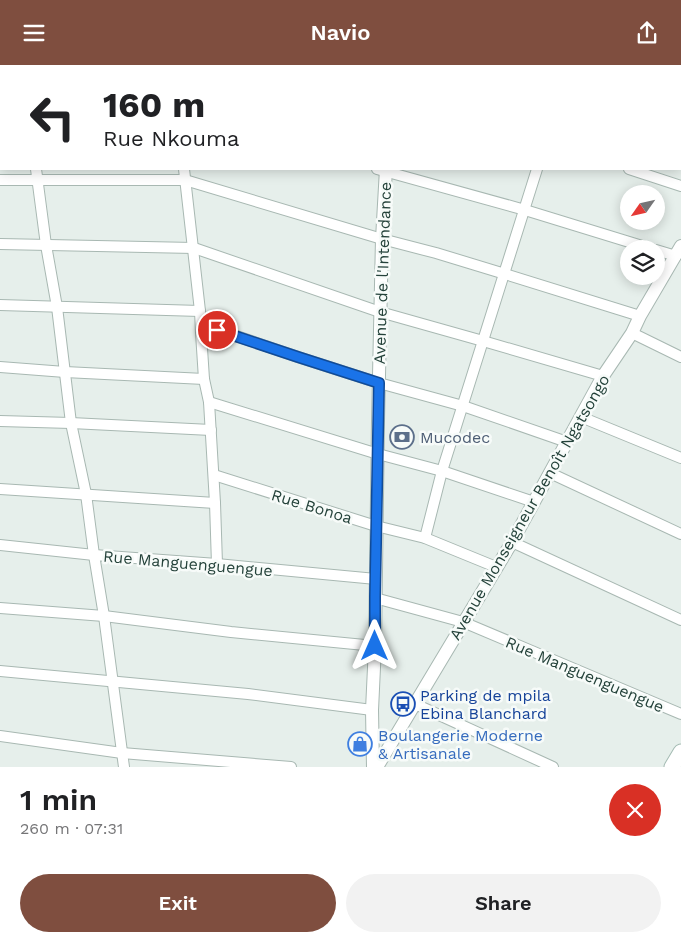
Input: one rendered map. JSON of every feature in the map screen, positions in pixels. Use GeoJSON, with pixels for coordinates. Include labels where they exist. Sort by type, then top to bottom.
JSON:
{"type":"FeatureCollection","features":[{"type":"Feature","properties":{"kind":"main road"},"geometry":{"type":"LineString","coordinates":[[672,767],[681,752]]}},
{"type":"Feature","properties":{"kind":"street"},"geometry":{"type":"LineString","coordinates":[[36,170],[46,245],[57,307],[71,423],[86,494],[124,767]]}},
{"type":"Feature","properties":{"kind":"street"},"geometry":{"type":"LineString","coordinates":[[184,170],[194,248],[204,379],[209,402],[218,564]]}},
{"type":"Feature","properties":{"kind":"street"},"geometry":{"type":"LineString","coordinates":[[383,170],[623,240]]}},
{"type":"Feature","properties":{"kind":"street","name":"Avenue de l'Intendance"},"geometry":{"type":"LineString","coordinates":[[373,767],[372,710],[375,646],[383,170]]}},
{"type":"Feature","properties":{"kind":"street"},"geometry":{"type":"LineString","coordinates":[[425,538],[442,471],[537,170]]}},
{"type":"Feature","properties":{"kind":"street"},"geometry":{"type":"LineString","coordinates":[[631,170],[681,186]]}},
{"type":"Feature","properties":{"kind":"street"},"geometry":{"type":"LineString","coordinates":[[0,180],[185,180],[382,239],[505,273],[640,316]]}},
{"type":"Feature","properties":{"kind":"street"},"geometry":{"type":"LineString","coordinates":[[0,244],[194,248],[380,312],[603,376]]}},
{"type":"Feature","properties":{"kind":"street"},"geometry":{"type":"LineString","coordinates":[[665,253],[677,258]]}},
{"type":"Feature","properties":{"kind":"street","name":"Avenue Monseigneur Benoît Ngatsongo"},"geometry":{"type":"LineString","coordinates":[[377,767],[512,542],[603,376],[632,333],[640,316],[677,258]]}},
{"type":"Feature","properties":{"kind":"street"},"geometry":{"type":"LineString","coordinates":[[0,305],[200,311]]}},
{"type":"Feature","properties":{"kind":"street"},"geometry":{"type":"LineString","coordinates":[[200,324],[379,383],[463,406],[567,442]]}},
{"type":"Feature","properties":{"kind":"street"},"geometry":{"type":"LineString","coordinates":[[632,333],[681,357]]}},
{"type":"Feature","properties":{"kind":"street"},"geometry":{"type":"LineString","coordinates":[[0,367],[204,379]]}},
{"type":"Feature","properties":{"kind":"street"},"geometry":{"type":"LineString","coordinates":[[209,402],[378,454],[442,471],[534,502]]}},
{"type":"Feature","properties":{"kind":"street"},"geometry":{"type":"LineString","coordinates":[[581,417],[681,458]]}},
{"type":"Feature","properties":{"kind":"street"},"geometry":{"type":"LineString","coordinates":[[0,421],[211,429]]}},
{"type":"Feature","properties":{"kind":"street"},"geometry":{"type":"LineString","coordinates":[[550,473],[681,534]]}},
{"type":"Feature","properties":{"kind":"street","name":"Rue Bonoa"},"geometry":{"type":"LineString","coordinates":[[214,475],[302,504],[425,538],[496,567]]}},
{"type":"Feature","properties":{"kind":"street"},"geometry":{"type":"LineString","coordinates":[[0,489],[216,503]]}},
{"type":"Feature","properties":{"kind":"street"},"geometry":{"type":"LineString","coordinates":[[512,542],[681,621]]}},
{"type":"Feature","properties":{"kind":"street","name":"Rue Manguenguengue"},"geometry":{"type":"LineString","coordinates":[[0,545],[376,579]]}},
{"type":"Feature","properties":{"kind":"street","name":"Rue Manguenguengue"},"geometry":{"type":"LineString","coordinates":[[375,597],[464,622],[681,714]]}},
{"type":"Feature","properties":{"kind":"street"},"geometry":{"type":"LineString","coordinates":[[0,609],[104,617],[375,646]]}},
{"type":"Feature","properties":{"kind":"street"},"geometry":{"type":"LineString","coordinates":[[0,671],[248,694],[372,710]]}},
{"type":"Feature","properties":{"kind":"street"},"geometry":{"type":"LineString","coordinates":[[415,704],[553,767]]}},
{"type":"Feature","properties":{"kind":"street"},"geometry":{"type":"LineString","coordinates":[[0,735],[122,753],[291,767]]}},
{"type":"Feature","properties":{"kind":"place","name":"Mucodec"},"geometry":{"type":"Point","coordinates":[402,437]}},
{"type":"Feature","properties":{"kind":"place","name":"Parking de mpila Ebina Blanchard"},"geometry":{"type":"Point","coordinates":[403,704]}},
{"type":"Feature","properties":{"kind":"place","name":"Boulangerie Moderne & Artisanale"},"geometry":{"type":"Point","coordinates":[360,744]}},
{"type":"Feature","properties":{"kind":"route"},"geometry":{"type":"LineString","coordinates":[[217,330],[379,383],[375,646]]}}]}
